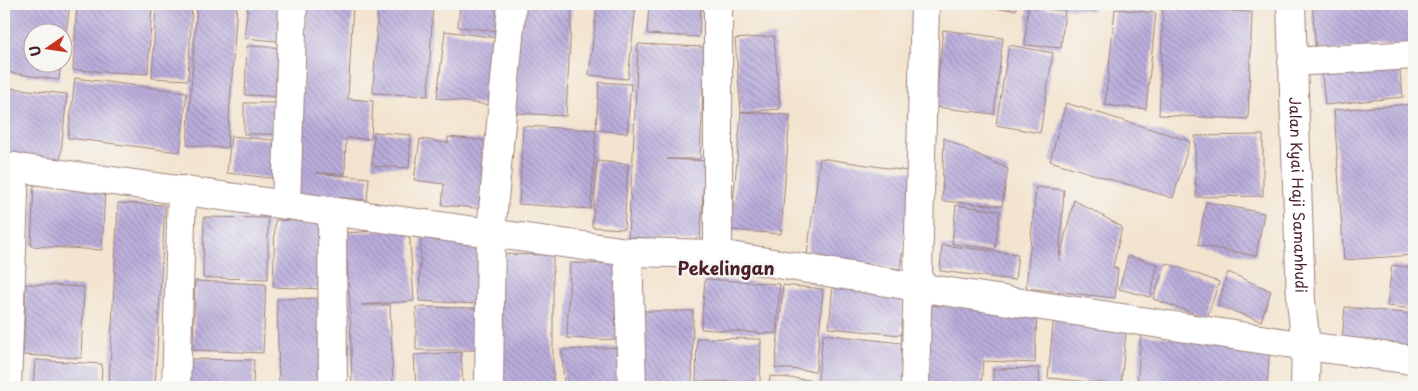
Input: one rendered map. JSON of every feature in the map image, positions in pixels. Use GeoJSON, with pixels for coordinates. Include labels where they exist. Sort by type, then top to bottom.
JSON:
{"type":"FeatureCollection","features":[{"type":"Feature","properties":{"kind":"street"},"geometry":{"type":"LineString","coordinates":[[286,205],[293,4]]}},
{"type":"Feature","properties":{"kind":"street"},"geometry":{"type":"LineString","coordinates":[[489,387],[491,232],[512,4]]}},
{"type":"Feature","properties":{"kind":"street"},"geometry":{"type":"LineString","coordinates":[[718,4],[718,254]]}},
{"type":"Feature","properties":{"kind":"street"},"geometry":{"type":"LineString","coordinates":[[915,387],[925,4]]}},
{"type":"Feature","properties":{"kind":"street","name":"Jalan Kyai Haji Samanhudi"},"geometry":{"type":"LineString","coordinates":[[1291,4],[1301,301],[1306,346],[1305,387]]}},
{"type":"Feature","properties":{"kind":"street"},"geometry":{"type":"LineString","coordinates":[[1292,62],[1414,55]]}},
{"type":"Feature","properties":{"kind":"street"},"geometry":{"type":"LineString","coordinates":[[7,387],[10,167],[628,252],[718,254],[918,287],[1306,346],[1414,360]]}},
{"type":"Feature","properties":{"kind":"street"},"geometry":{"type":"LineString","coordinates":[[176,387],[182,190]]}},
{"type":"Feature","properties":{"kind":"street"},"geometry":{"type":"LineString","coordinates":[[332,212],[333,387]]}},
{"type":"Feature","properties":{"kind":"street"},"geometry":{"type":"LineString","coordinates":[[628,252],[632,387]]}},
{"type":"Feature","properties":{"kind":"building"},"geometry":{"type":"Polygon","coordinates":[[[4,4],[70,4],[67,22],[22,22],[22,72],[60,72],[59,80],[4,72],[4,4]]]}},
{"type":"Feature","properties":{"kind":"building"},"geometry":{"type":"Polygon","coordinates":[[[77,4],[152,4],[148,74],[73,70],[77,4]]]}},
{"type":"Feature","properties":{"kind":"building"},"geometry":{"type":"Polygon","coordinates":[[[156,4],[192,4],[188,80],[152,78],[156,4]]]}},
{"type":"Feature","properties":{"kind":"building"},"geometry":{"type":"Polygon","coordinates":[[[197,4],[237,4],[227,148],[187,145],[197,4]]]}},
{"type":"Feature","properties":{"kind":"building"},"geometry":{"type":"Polygon","coordinates":[[[248,4],[290,4],[287,42],[244,38],[248,4]]]}},
{"type":"Feature","properties":{"kind":"building"},"geometry":{"type":"Polygon","coordinates":[[[307,4],[353,4],[348,99],[373,101],[371,139],[346,138],[345,174],[316,173],[369,178],[367,200],[297,194],[307,4]]]}},
{"type":"Feature","properties":{"kind":"building"},"geometry":{"type":"Polygon","coordinates":[[[378,4],[433,4],[428,96],[373,93],[378,4]]]}},
{"type":"Feature","properties":{"kind":"building"},"geometry":{"type":"Polygon","coordinates":[[[460,4],[502,4],[500,31],[458,27],[460,4]]]}},
{"type":"Feature","properties":{"kind":"building"},"geometry":{"type":"Polygon","coordinates":[[[520,4],[572,4],[566,116],[515,113],[520,4]]]}},
{"type":"Feature","properties":{"kind":"building"},"geometry":{"type":"Polygon","coordinates":[[[597,4],[636,4],[628,79],[589,75],[597,4]]]}},
{"type":"Feature","properties":{"kind":"building"},"geometry":{"type":"Polygon","coordinates":[[[649,4],[701,4],[699,37],[647,34],[649,4]]]}},
{"type":"Feature","properties":{"kind":"building"},"geometry":{"type":"Polygon","coordinates":[[[961,4],[1016,4],[1016,10],[961,6],[961,4]]]}},
{"type":"Feature","properties":{"kind":"building"},"geometry":{"type":"Polygon","coordinates":[[[1047,4],[1094,4],[1094,11],[1047,6],[1047,4]]]}},
{"type":"Feature","properties":{"kind":"building"},"geometry":{"type":"Polygon","coordinates":[[[1312,4],[1375,4],[1375,6],[1414,4],[1414,44],[1316,51],[1312,4]]]}},
{"type":"Feature","properties":{"kind":"building"},"geometry":{"type":"Polygon","coordinates":[[[1028,7],[1065,10],[1061,48],[1025,45],[1028,7]]]}},
{"type":"Feature","properties":{"kind":"building"},"geometry":{"type":"Polygon","coordinates":[[[1163,8],[1252,12],[1248,119],[1159,115],[1163,8]]]}},
{"type":"Feature","properties":{"kind":"building"},"geometry":{"type":"Polygon","coordinates":[[[1115,9],[1156,13],[1146,109],[1105,105],[1115,9]]]}},
{"type":"Feature","properties":{"kind":"building"},"geometry":{"type":"Polygon","coordinates":[[[943,30],[1003,38],[994,114],[935,107],[943,30]]]}},
{"type":"Feature","properties":{"kind":"building"},"geometry":{"type":"Polygon","coordinates":[[[445,31],[505,39],[496,106],[437,98],[445,31]]]}},
{"type":"Feature","properties":{"kind":"building"},"geometry":{"type":"Polygon","coordinates":[[[774,36],[780,109],[741,112],[735,39],[774,36]]]}},
{"type":"Feature","properties":{"kind":"building"},"geometry":{"type":"Polygon","coordinates":[[[638,44],[705,47],[700,159],[667,159],[705,161],[700,241],[628,237],[638,44]]]}},
{"type":"Feature","properties":{"kind":"building"},"geometry":{"type":"Polygon","coordinates":[[[1009,45],[1053,53],[1040,133],[996,125],[1009,45]]]}},
{"type":"Feature","properties":{"kind":"building"},"geometry":{"type":"Polygon","coordinates":[[[247,46],[290,48],[287,97],[245,95],[247,46]]]}},
{"type":"Feature","properties":{"kind":"building"},"geometry":{"type":"Polygon","coordinates":[[[1398,56],[1403,97],[1325,105],[1321,63],[1398,56]]]}},
{"type":"Feature","properties":{"kind":"building"},"geometry":{"type":"Polygon","coordinates":[[[75,78],[187,92],[180,152],[68,138],[75,78]]]}},
{"type":"Feature","properties":{"kind":"building"},"geometry":{"type":"Polygon","coordinates":[[[599,82],[631,84],[627,133],[596,130],[599,82]]]}},
{"type":"Feature","properties":{"kind":"building"},"geometry":{"type":"Polygon","coordinates":[[[10,88],[67,94],[60,163],[4,153],[10,88]]]}},
{"type":"Feature","properties":{"kind":"building"},"geometry":{"type":"Polygon","coordinates":[[[244,103],[281,103],[281,134],[244,134],[244,103]]]}},
{"type":"Feature","properties":{"kind":"building"},"geometry":{"type":"Polygon","coordinates":[[[1066,103],[1190,141],[1173,198],[1050,161],[1066,103]]]}},
{"type":"Feature","properties":{"kind":"building"},"geometry":{"type":"Polygon","coordinates":[[[1414,104],[1414,255],[1344,260],[1334,110],[1414,104]]]}},
{"type":"Feature","properties":{"kind":"building"},"geometry":{"type":"Polygon","coordinates":[[[741,112],[790,115],[781,234],[731,230],[741,112]]]}},
{"type":"Feature","properties":{"kind":"building"},"geometry":{"type":"Polygon","coordinates":[[[523,126],[596,130],[591,209],[519,204],[523,126]]]}},
{"type":"Feature","properties":{"kind":"building"},"geometry":{"type":"Polygon","coordinates":[[[374,132],[411,135],[409,168],[372,166],[374,132]]]}},
{"type":"Feature","properties":{"kind":"building"},"geometry":{"type":"Polygon","coordinates":[[[1263,135],[1263,196],[1196,197],[1195,136],[1263,135]]]}},
{"type":"Feature","properties":{"kind":"building"},"geometry":{"type":"Polygon","coordinates":[[[231,136],[283,141],[279,179],[227,173],[231,136]]]}},
{"type":"Feature","properties":{"kind":"building"},"geometry":{"type":"Polygon","coordinates":[[[448,137],[492,141],[486,209],[442,205],[444,184],[414,180],[420,139],[448,143],[448,137]]]}},
{"type":"Feature","properties":{"kind":"building"},"geometry":{"type":"Polygon","coordinates":[[[944,138],[1008,169],[1002,206],[942,201],[944,138]]]}},
{"type":"Feature","properties":{"kind":"building"},"geometry":{"type":"Polygon","coordinates":[[[820,158],[914,172],[900,269],[807,255],[820,158]]]}},
{"type":"Feature","properties":{"kind":"building"},"geometry":{"type":"Polygon","coordinates":[[[597,161],[628,164],[624,229],[592,227],[597,161]]]}},
{"type":"Feature","properties":{"kind":"building"},"geometry":{"type":"Polygon","coordinates":[[[34,185],[105,188],[102,250],[31,246],[34,185]]]}},
{"type":"Feature","properties":{"kind":"building"},"geometry":{"type":"Polygon","coordinates":[[[1036,187],[1064,190],[1059,260],[1074,200],[1122,227],[1113,267],[1118,268],[1115,298],[1026,288],[1036,187]]]}},
{"type":"Feature","properties":{"kind":"building"},"geometry":{"type":"Polygon","coordinates":[[[1206,202],[1264,213],[1256,256],[1198,245],[1206,202]]]}},
{"type":"Feature","properties":{"kind":"building"},"geometry":{"type":"Polygon","coordinates":[[[118,203],[165,205],[155,387],[109,387],[118,203]]]}},
{"type":"Feature","properties":{"kind":"building"},"geometry":{"type":"Polygon","coordinates":[[[956,205],[1000,211],[995,249],[952,244],[956,205]]]}},
{"type":"Feature","properties":{"kind":"building"},"geometry":{"type":"Polygon","coordinates":[[[204,217],[268,218],[268,279],[203,278],[204,217]]]}},
{"type":"Feature","properties":{"kind":"building"},"geometry":{"type":"Polygon","coordinates":[[[275,220],[326,222],[324,289],[273,287],[275,220]]]}},
{"type":"Feature","properties":{"kind":"building"},"geometry":{"type":"Polygon","coordinates":[[[409,229],[414,301],[361,305],[390,305],[393,387],[352,387],[350,306],[345,233],[409,229]]]}},
{"type":"Feature","properties":{"kind":"building"},"geometry":{"type":"Polygon","coordinates":[[[421,236],[481,239],[478,304],[419,301],[421,236]]]}},
{"type":"Feature","properties":{"kind":"building"},"geometry":{"type":"Polygon","coordinates":[[[942,245],[1018,254],[1015,280],[940,271],[942,245]]]}},
{"type":"Feature","properties":{"kind":"building"},"geometry":{"type":"Polygon","coordinates":[[[498,254],[553,255],[553,387],[497,387],[498,254]]]}},
{"type":"Feature","properties":{"kind":"building"},"geometry":{"type":"Polygon","coordinates":[[[1128,256],[1158,264],[1150,297],[1119,289],[1128,256]]]}},
{"type":"Feature","properties":{"kind":"building"},"geometry":{"type":"Polygon","coordinates":[[[570,263],[624,264],[621,340],[567,338],[570,263]]]}},
{"type":"Feature","properties":{"kind":"building"},"geometry":{"type":"Polygon","coordinates":[[[1166,263],[1219,282],[1207,318],[1153,299],[1166,263]]]}},
{"type":"Feature","properties":{"kind":"building"},"geometry":{"type":"Polygon","coordinates":[[[1392,265],[1414,268],[1414,309],[1387,306],[1392,265]]]}},
{"type":"Feature","properties":{"kind":"building"},"geometry":{"type":"Polygon","coordinates":[[[1228,272],[1271,291],[1261,321],[1218,306],[1228,272]]]}},
{"type":"Feature","properties":{"kind":"building"},"geometry":{"type":"Polygon","coordinates":[[[705,279],[780,284],[776,334],[701,329],[705,279]]]}},
{"type":"Feature","properties":{"kind":"building"},"geometry":{"type":"Polygon","coordinates":[[[195,281],[266,284],[263,353],[193,350],[195,281]]]}},
{"type":"Feature","properties":{"kind":"building"},"geometry":{"type":"Polygon","coordinates":[[[833,283],[905,290],[901,335],[829,328],[833,283]]]}},
{"type":"Feature","properties":{"kind":"building"},"geometry":{"type":"Polygon","coordinates":[[[26,284],[84,287],[81,358],[23,355],[26,284]]]}},
{"type":"Feature","properties":{"kind":"building"},"geometry":{"type":"Polygon","coordinates":[[[783,285],[823,289],[816,371],[775,368],[783,285]]]}},
{"type":"Feature","properties":{"kind":"building"},"geometry":{"type":"Polygon","coordinates":[[[321,298],[323,387],[279,387],[277,299],[321,298]]]}},
{"type":"Feature","properties":{"kind":"building"},"geometry":{"type":"Polygon","coordinates":[[[929,305],[1037,310],[1035,363],[983,361],[981,387],[925,387],[929,305]]]}},
{"type":"Feature","properties":{"kind":"building"},"geometry":{"type":"Polygon","coordinates":[[[416,307],[476,308],[476,350],[416,350],[416,307]]]}},
{"type":"Feature","properties":{"kind":"building"},"geometry":{"type":"Polygon","coordinates":[[[1345,307],[1414,314],[1414,348],[1342,340],[1345,307]]]}},
{"type":"Feature","properties":{"kind":"building"},"geometry":{"type":"Polygon","coordinates":[[[643,311],[693,311],[692,387],[642,387],[643,311]]]}},
{"type":"Feature","properties":{"kind":"building"},"geometry":{"type":"Polygon","coordinates":[[[1054,315],[1127,323],[1121,385],[1048,378],[1054,315]]]}},
{"type":"Feature","properties":{"kind":"building"},"geometry":{"type":"Polygon","coordinates":[[[823,334],[909,344],[904,387],[817,387],[823,334]]]}},
{"type":"Feature","properties":{"kind":"building"},"geometry":{"type":"Polygon","coordinates":[[[1141,335],[1270,345],[1267,387],[1164,387],[1137,385],[1141,335]]]}},
{"type":"Feature","properties":{"kind":"building"},"geometry":{"type":"Polygon","coordinates":[[[697,338],[761,339],[760,382],[696,381],[697,338]]]}},
{"type":"Feature","properties":{"kind":"building"},"geometry":{"type":"Polygon","coordinates":[[[621,347],[623,387],[564,387],[562,350],[621,347]]]}},
{"type":"Feature","properties":{"kind":"building"},"geometry":{"type":"Polygon","coordinates":[[[461,352],[463,387],[416,387],[414,355],[461,352]]]}},
{"type":"Feature","properties":{"kind":"building"},"geometry":{"type":"Polygon","coordinates":[[[186,359],[254,360],[253,387],[185,387],[186,359]]]}},
{"type":"Feature","properties":{"kind":"building"},"geometry":{"type":"Polygon","coordinates":[[[35,360],[102,364],[101,387],[33,387],[35,360]]]}},
{"type":"Feature","properties":{"kind":"building"},"geometry":{"type":"Polygon","coordinates":[[[1039,368],[1040,387],[993,387],[993,369],[1039,368]]]}},
{"type":"Feature","properties":{"kind":"building"},"geometry":{"type":"Polygon","coordinates":[[[770,376],[810,380],[809,387],[769,387],[770,376]]]}},
{"type":"Feature","properties":{"kind":"district","name":"Pekelingan"},"geometry":{"type":"Point","coordinates":[726,269]}}]}
